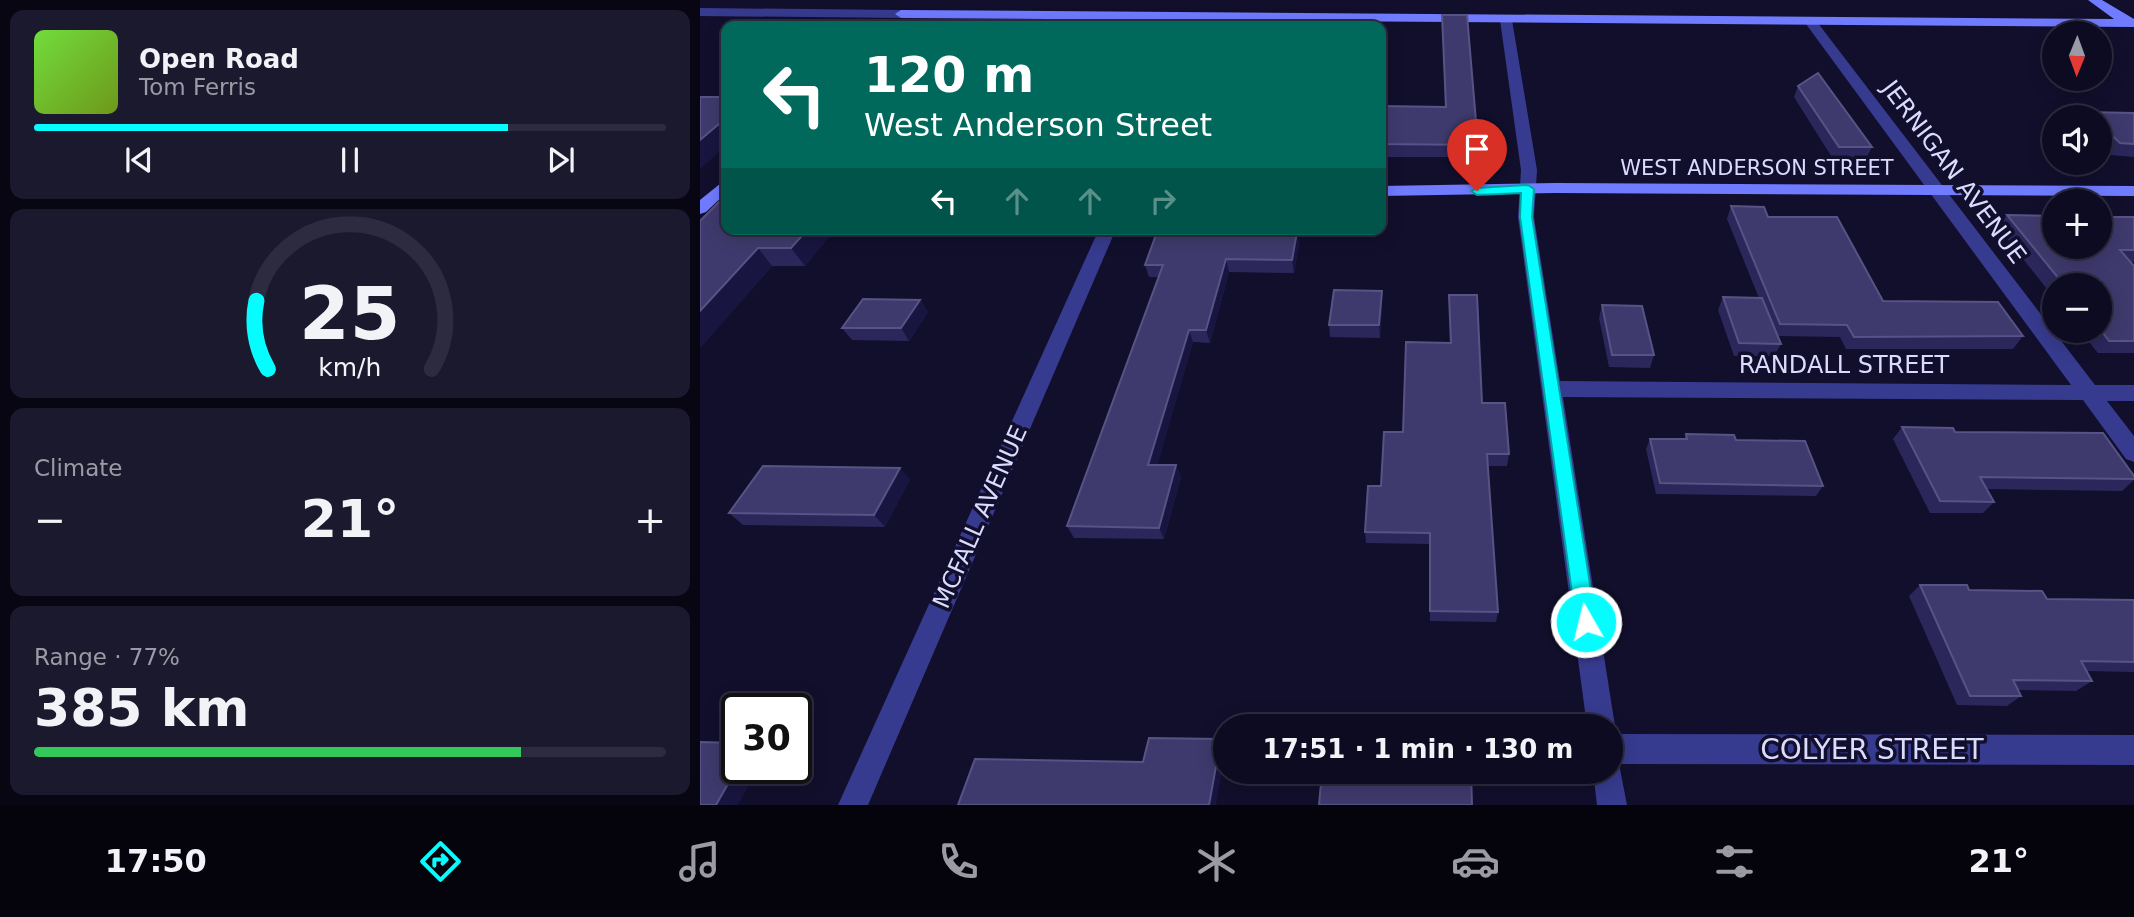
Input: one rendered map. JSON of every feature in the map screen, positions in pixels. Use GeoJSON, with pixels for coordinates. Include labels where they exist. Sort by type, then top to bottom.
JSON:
{"type":"FeatureCollection","features":[{"type":"Feature","properties":{"kind":"street"},"geometry":{"type":"LineString","coordinates":[[894,21],[916,0]]}},
{"type":"Feature","properties":{"kind":"street"},"geometry":{"type":"LineString","coordinates":[[2094,0],[2132,26]]}},
{"type":"Feature","properties":{"kind":"street"},"geometry":{"type":"LineString","coordinates":[[700,12],[1159,21]]}},
{"type":"Feature","properties":{"kind":"street"},"geometry":{"type":"LineString","coordinates":[[1506,20],[1529,170],[1525,209],[1599,714]]}},
{"type":"Feature","properties":{"kind":"street"},"geometry":{"type":"LineString","coordinates":[[1351,21],[1810,21],[2132,26]]}},
{"type":"Feature","properties":{"kind":"street","name":"JERNIGAN AVENUE"},"geometry":{"type":"LineString","coordinates":[[1810,21],[2134,453]]}},
{"type":"Feature","properties":{"kind":"street"},"geometry":{"type":"LineString","coordinates":[[700,209],[717,191]]}},
{"type":"Feature","properties":{"kind":"street","name":"WEST ANDERSON STREET"},"geometry":{"type":"LineString","coordinates":[[1386,191],[2134,191]]}},
{"type":"Feature","properties":{"kind":"street","name":"MCFALL AVENUE"},"geometry":{"type":"LineString","coordinates":[[853,805],[1105,235]]}},
{"type":"Feature","properties":{"kind":"street","name":"RANDALL STREET"},"geometry":{"type":"LineString","coordinates":[[1553,389],[2134,393]]}},
{"type":"Feature","properties":{"kind":"street","name":"COLYER STREET"},"geometry":{"type":"LineString","coordinates":[[1623,749],[2134,750]]}},
{"type":"Feature","properties":{"kind":"street"},"geometry":{"type":"LineString","coordinates":[[1609,784],[1612,805]]}},
{"type":"Feature","properties":{"kind":"building"},"geometry":{"type":"Polygon","coordinates":[[[1442,15],[1467,15],[1478,145],[1386,144],[1386,106],[1446,107],[1442,15]]]}},
{"type":"Feature","properties":{"kind":"building"},"geometry":{"type":"Polygon","coordinates":[[[1818,73],[1872,147],[1839,147],[1798,86],[1818,73]]]}},
{"type":"Feature","properties":{"kind":"building"},"geometry":{"type":"Polygon","coordinates":[[[700,97],[721,97],[721,122],[700,140],[700,97]]]}},
{"type":"Feature","properties":{"kind":"building"},"geometry":{"type":"Polygon","coordinates":[[[2112,113],[2134,113],[2134,144],[2120,143],[2112,135],[2112,113]]]}},
{"type":"Feature","properties":{"kind":"building"},"geometry":{"type":"Polygon","coordinates":[[[721,200],[721,235],[803,235],[791,248],[758,248],[700,311],[700,221],[721,200]]]}},
{"type":"Feature","properties":{"kind":"building"},"geometry":{"type":"Polygon","coordinates":[[[1731,206],[1764,207],[1768,217],[1837,217],[1883,301],[1998,302],[2023,336],[1854,337],[1847,325],[1780,324],[1731,206]]]}},
{"type":"Feature","properties":{"kind":"building"},"geometry":{"type":"Polygon","coordinates":[[[2007,215],[2042,216],[2042,258],[2007,215]]]}},
{"type":"Feature","properties":{"kind":"building"},"geometry":{"type":"Polygon","coordinates":[[[2112,217],[2134,217],[2134,250],[2120,250],[2134,266],[2134,341],[2112,341],[2112,273],[2054,273],[2043,259],[2112,259],[2112,217]]]}},
{"type":"Feature","properties":{"kind":"building"},"geometry":{"type":"Polygon","coordinates":[[[1156,235],[1296,235],[1292,260],[1226,259],[1206,330],[1189,330],[1148,465],[1176,465],[1159,528],[1067,526],[1163,265],[1145,265],[1156,235]]]}},
{"type":"Feature","properties":{"kind":"building"},"geometry":{"type":"Polygon","coordinates":[[[1334,290],[1382,291],[1379,325],[1329,325],[1334,290]]]}},
{"type":"Feature","properties":{"kind":"building"},"geometry":{"type":"Polygon","coordinates":[[[1449,295],[1477,295],[1482,403],[1505,403],[1509,454],[1487,454],[1498,612],[1430,611],[1430,533],[1365,532],[1368,486],[1381,486],[1384,432],[1403,432],[1406,342],[1451,343],[1449,295]]]}},
{"type":"Feature","properties":{"kind":"building"},"geometry":{"type":"Polygon","coordinates":[[[1723,297],[1762,298],[1781,344],[1739,343],[1723,297]]]}},
{"type":"Feature","properties":{"kind":"building"},"geometry":{"type":"Polygon","coordinates":[[[863,299],[920,300],[901,328],[842,328],[863,299]]]}},
{"type":"Feature","properties":{"kind":"building"},"geometry":{"type":"Polygon","coordinates":[[[1602,305],[1642,306],[1654,355],[1612,355],[1602,305]]]}},
{"type":"Feature","properties":{"kind":"building"},"geometry":{"type":"Polygon","coordinates":[[[1902,427],[1953,428],[1955,432],[2103,433],[2134,479],[1980,477],[1994,502],[1940,501],[1902,427]]]}},
{"type":"Feature","properties":{"kind":"building"},"geometry":{"type":"Polygon","coordinates":[[[1686,434],[1734,435],[1736,440],[1805,441],[1823,486],[1660,483],[1650,439],[1687,439],[1686,434]]]}},
{"type":"Feature","properties":{"kind":"building"},"geometry":{"type":"Polygon","coordinates":[[[763,466],[900,468],[874,515],[729,513],[763,466]]]}},
{"type":"Feature","properties":{"kind":"building"},"geometry":{"type":"Polygon","coordinates":[[[1920,585],[1967,585],[1969,590],[2042,591],[2047,599],[2134,600],[2134,662],[2081,661],[2092,681],[2013,680],[2021,696],[1970,696],[1920,585]]]}},
{"type":"Feature","properties":{"kind":"building"},"geometry":{"type":"Polygon","coordinates":[[[1149,738],[1213,739],[1213,783],[1209,805],[958,805],[975,759],[1143,762],[1149,738]]]}},
{"type":"Feature","properties":{"kind":"building"},"geometry":{"type":"Polygon","coordinates":[[[700,742],[721,743],[721,784],[728,784],[716,805],[700,805],[700,742]]]}},
{"type":"Feature","properties":{"kind":"building"},"geometry":{"type":"Polygon","coordinates":[[[1321,784],[1471,784],[1472,805],[1319,805],[1321,784]]]}},
{"type":"Feature","properties":{"kind":"route"},"geometry":{"type":"LineString","coordinates":[[1477,191],[1528,189],[1526,217],[1586,622]]}}]}
